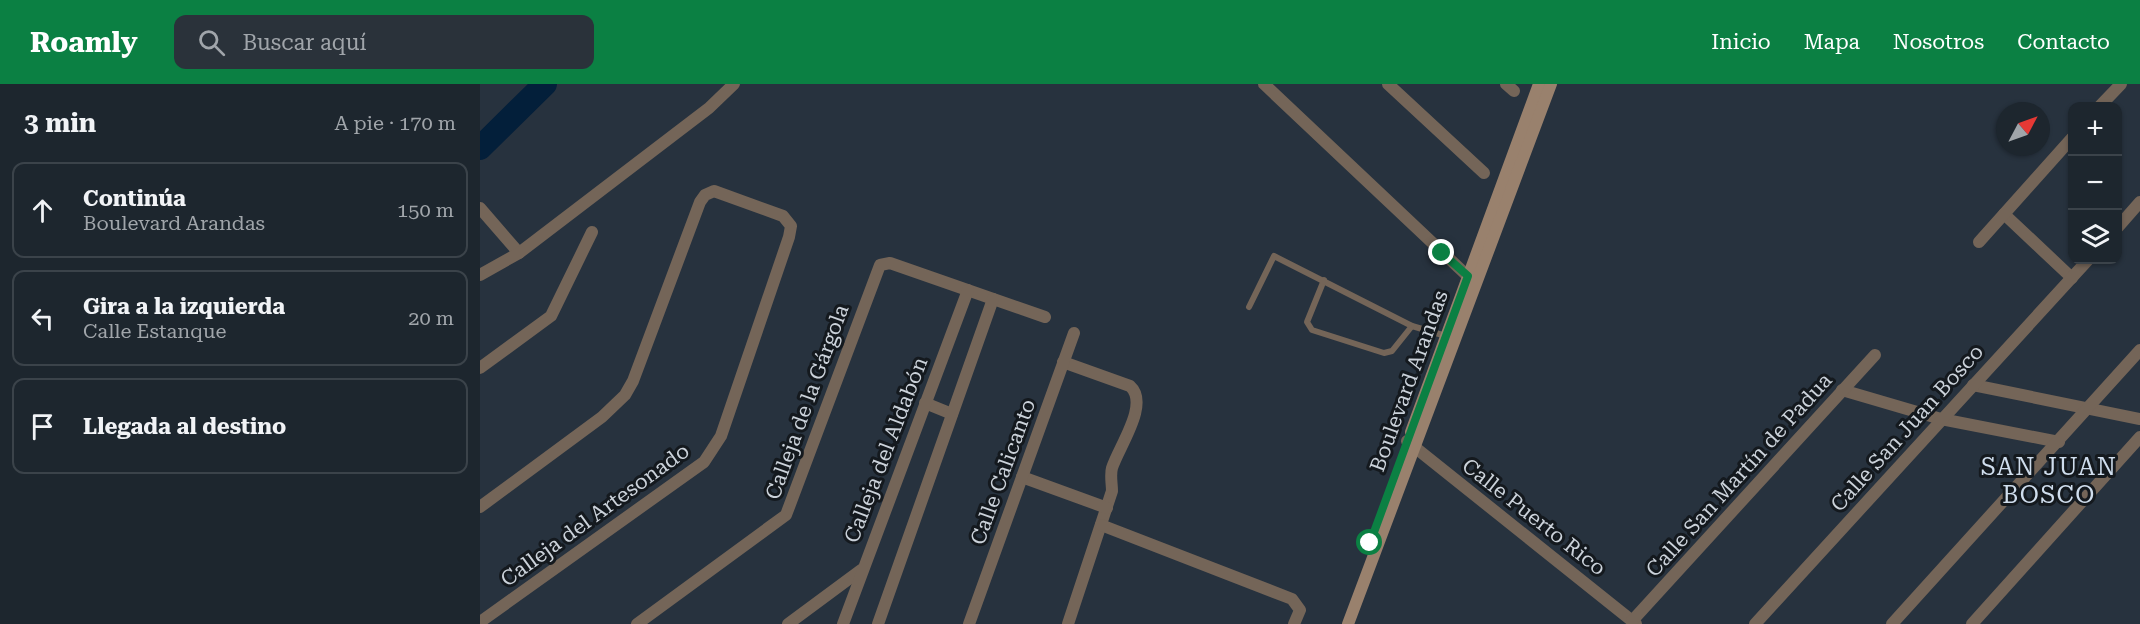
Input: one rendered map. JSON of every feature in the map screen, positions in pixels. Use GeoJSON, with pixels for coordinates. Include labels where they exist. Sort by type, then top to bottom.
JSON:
{"type":"FeatureCollection","features":[{"type":"Feature","properties":{"kind":"main road","name":"Boulevard Arandas"},"geometry":{"type":"LineString","coordinates":[[1348,624],[1472,280],[1539,84]]}},
{"type":"Feature","properties":{"kind":"main road","name":"Boulevard Arandas"},"geometry":{"type":"LineString","coordinates":[[1340,624],[1411,444],[1446,336],[1472,280],[1551,84]]}},
{"type":"Feature","properties":{"kind":"street"},"geometry":{"type":"LineString","coordinates":[[480,275],[519,253],[709,108],[734,84]]}},
{"type":"Feature","properties":{"kind":"street"},"geometry":{"type":"LineString","coordinates":[[1264,84],[1472,280]]}},
{"type":"Feature","properties":{"kind":"street"},"geometry":{"type":"LineString","coordinates":[[1388,84],[1484,173]]}},
{"type":"Feature","properties":{"kind":"street"},"geometry":{"type":"LineString","coordinates":[[2104,102],[2121,84]]}},
{"type":"Feature","properties":{"kind":"street"},"geometry":{"type":"LineString","coordinates":[[1979,242],[2068,144]]}},
{"type":"Feature","properties":{"kind":"street","name":"Calleja del Artesonado"},"geometry":{"type":"LineString","coordinates":[[480,507],[602,417],[625,395],[633,381],[700,202],[705,195],[714,191],[783,216],[792,226],[721,436],[704,462],[480,622]]}},
{"type":"Feature","properties":{"kind":"street"},"geometry":{"type":"LineString","coordinates":[[2122,222],[2140,202]]}},
{"type":"Feature","properties":{"kind":"street"},"geometry":{"type":"LineString","coordinates":[[480,208],[519,253]]}},
{"type":"Feature","properties":{"kind":"street"},"geometry":{"type":"LineString","coordinates":[[2004,214],[2072,278]]}},
{"type":"Feature","properties":{"kind":"street"},"geometry":{"type":"LineString","coordinates":[[480,369],[551,316],[592,232]]}},
{"type":"Feature","properties":{"kind":"street","name":"Calleja de la Gárgola"},"geometry":{"type":"LineString","coordinates":[[637,624],[786,515],[880,265],[890,263],[968,290]]}},
{"type":"Feature","properties":{"kind":"street","name":"Calle San Juan Bosco"},"geometry":{"type":"LineString","coordinates":[[1755,624],[2084,264]]}},
{"type":"Feature","properties":{"kind":"street"},"geometry":{"type":"LineString","coordinates":[[968,290],[1045,317]]}},
{"type":"Feature","properties":{"kind":"street","name":"Calleja del Aldabón"},"geometry":{"type":"LineString","coordinates":[[843,624],[861,570],[968,290]]}},
{"type":"Feature","properties":{"kind":"street"},"geometry":{"type":"LineString","coordinates":[[878,624],[993,299]]}},
{"type":"Feature","properties":{"kind":"street","name":"Calle Calicanto"},"geometry":{"type":"LineString","coordinates":[[969,624],[1074,333]]}},
{"type":"Feature","properties":{"kind":"street"},"geometry":{"type":"LineString","coordinates":[[1892,624],[2140,350]]}},
{"type":"Feature","properties":{"kind":"street","name":"Calle San Martín de Padua"},"geometry":{"type":"LineString","coordinates":[[1634,622],[1875,355]]}},
{"type":"Feature","properties":{"kind":"street"},"geometry":{"type":"LineString","coordinates":[[1064,362],[1130,386],[1136,391],[1139,403],[1111,470],[1112,491],[1068,624]]}},
{"type":"Feature","properties":{"kind":"street"},"geometry":{"type":"LineString","coordinates":[[1973,386],[2140,419]]}},
{"type":"Feature","properties":{"kind":"street"},"geometry":{"type":"LineString","coordinates":[[1842,390],[1941,419],[2059,442]]}},
{"type":"Feature","properties":{"kind":"street"},"geometry":{"type":"LineString","coordinates":[[925,403],[952,414]]}},
{"type":"Feature","properties":{"kind":"street"},"geometry":{"type":"LineString","coordinates":[[1972,624],[2140,436]]}},
{"type":"Feature","properties":{"kind":"street","name":"Calle Puerto Rico"},"geometry":{"type":"LineString","coordinates":[[1411,444],[1634,622]]}},
{"type":"Feature","properties":{"kind":"street"},"geometry":{"type":"LineString","coordinates":[[1022,477],[1107,507]]}},
{"type":"Feature","properties":{"kind":"street"},"geometry":{"type":"LineString","coordinates":[[1101,525],[1292,599],[1300,610],[1294,624]]}},
{"type":"Feature","properties":{"kind":"street"},"geometry":{"type":"LineString","coordinates":[[788,624],[861,570]]}},
{"type":"Feature","properties":{"kind":"lane"},"geometry":{"type":"LineString","coordinates":[[1248,307],[1274,256],[1412,326],[1446,336]]}},
{"type":"Feature","properties":{"kind":"lane"},"geometry":{"type":"LineString","coordinates":[[1324,280],[1307,322],[1312,330],[1384,353],[1392,351],[1412,326]]}},
{"type":"Feature","properties":{"kind":"waterway"},"geometry":{"type":"LineString","coordinates":[[480,148],[545,84]]}},
{"type":"Feature","properties":{"kind":"district","name":"SAN JUAN BOSCO"},"geometry":{"type":"Point","coordinates":[2049,481]}},
{"type":"Feature","properties":{"kind":"route"},"geometry":{"type":"LineString","coordinates":[[1370,543],[1468,276],[1442,253]]}}]}
